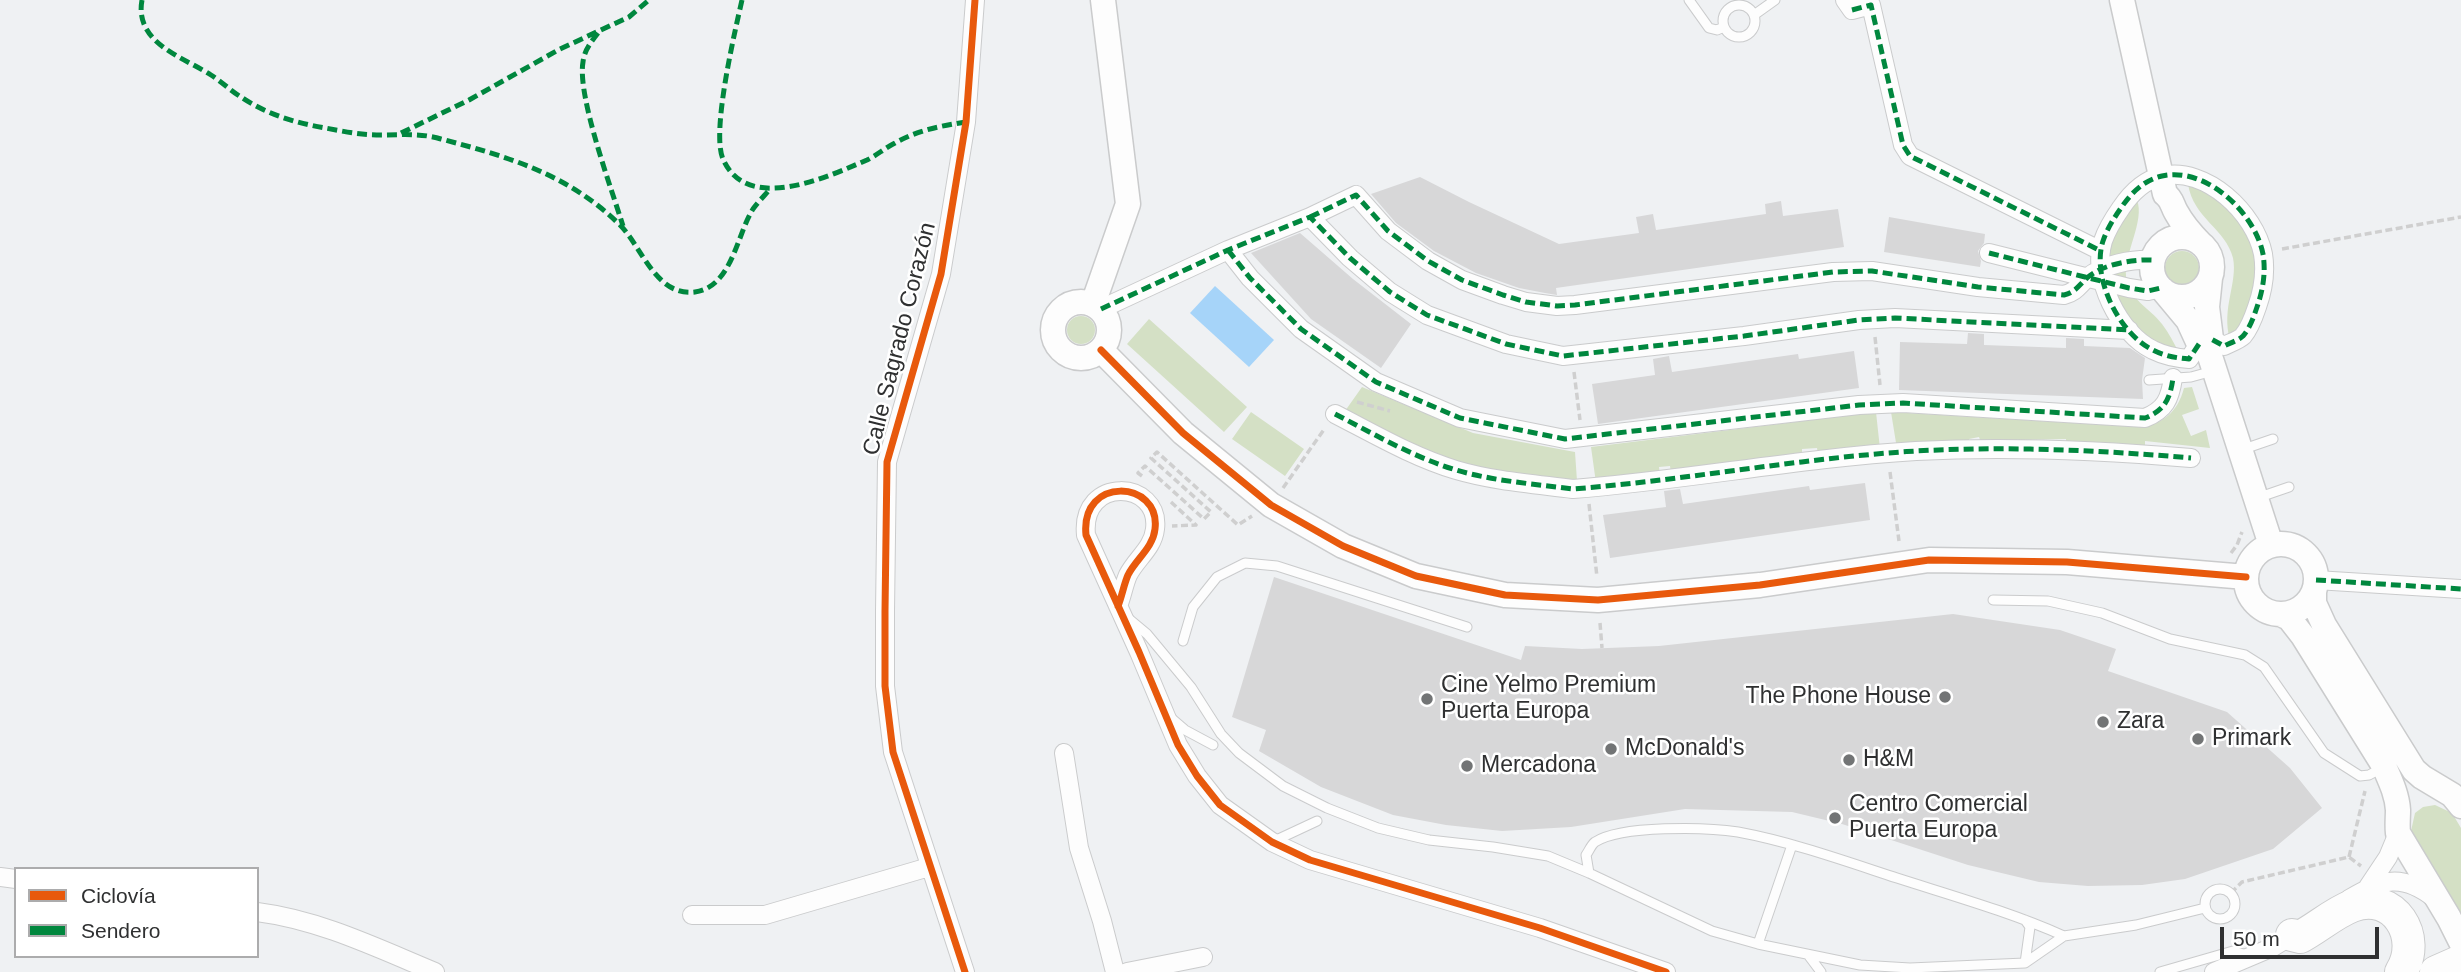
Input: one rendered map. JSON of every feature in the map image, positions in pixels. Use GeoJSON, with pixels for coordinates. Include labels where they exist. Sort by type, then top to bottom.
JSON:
{"type":"FeatureCollection","features":[{"type":"Feature","properties":{"kind":"highway"},"geometry":{"type":"LineString","coordinates":[[2292,935],[2300,937],[2352,906],[2366,903],[2380,905],[2398,917],[2409,935],[2410,949],[2401,972]]}},
{"type":"Feature","properties":{"kind":"highway"},"geometry":{"type":"LineString","coordinates":[[2436,972],[2461,961]]}},
{"type":"Feature","properties":{"kind":"street","name":"Calle Sagrado Corazón"},"geometry":{"type":"LineString","coordinates":[[965,972],[893,752],[885,686],[887,462],[941,274],[966,122],[975,0]]}},
{"type":"Feature","properties":{"kind":"street"},"geometry":{"type":"LineString","coordinates":[[1103,0],[1128,204],[1097,306],[1109,325],[1110,334],[1101,350],[1084,358],[1074,358],[1059,347],[1052,330],[1054,320],[1066,305],[1074,302],[1097,306],[1310,217],[1356,195],[1388,232],[1407,248],[1462,280],[1503,295],[1557,306],[1833,272],[1882,272],[1978,287],[2064,295],[2077,289],[2098,270]]}},
{"type":"Feature","properties":{"kind":"street"},"geometry":{"type":"LineString","coordinates":[[2122,0],[2163,185],[2188,232],[2201,244],[2211,260],[2207,307],[2208,351]]}},
{"type":"Feature","properties":{"kind":"street"},"geometry":{"type":"LineString","coordinates":[[1848,5],[1871,5],[1903,145],[1910,156],[2098,270],[2148,291],[2162,289],[2180,297],[2190,296],[2205,286],[2210,278]]}},
{"type":"Feature","properties":{"kind":"street"},"geometry":{"type":"LineString","coordinates":[[2178,174],[2195,178],[2215,189],[2236,206],[2252,226],[2262,252],[2264,274],[2260,298],[2243,336],[2189,359],[2171,357],[2151,349],[2129,330],[2110,303],[2098,270],[2102,242],[2112,220],[2128,197],[2142,184],[2163,185],[2178,174]]}},
{"type":"Feature","properties":{"kind":"street"},"geometry":{"type":"LineString","coordinates":[[2163,185],[2160,198],[2161,226],[2153,275],[2208,351],[2271,545]]}},
{"type":"Feature","properties":{"kind":"street"},"geometry":{"type":"LineString","coordinates":[[1310,217],[1350,258],[1380,283],[1427,315],[1506,344],[1563,356],[1873,319],[2129,330]]}},
{"type":"Feature","properties":{"kind":"street"},"geometry":{"type":"LineString","coordinates":[[2154,258],[2159,248],[2174,239],[2193,239],[2201,244]]}},
{"type":"Feature","properties":{"kind":"street"},"geometry":{"type":"LineString","coordinates":[[1228,250],[1250,278],[1301,329],[1376,382],[1460,418],[1565,439],[1859,405],[1903,403],[2145,418],[2165,406],[2171,395],[2173,378]]}},
{"type":"Feature","properties":{"kind":"street"},"geometry":{"type":"LineString","coordinates":[[1989,253],[2098,270],[2154,258]]}},
{"type":"Feature","properties":{"kind":"street"},"geometry":{"type":"LineString","coordinates":[[1101,350],[1183,433],[1271,505],[1343,546],[1416,576],[1505,595],[1598,600],[1759,585],[1929,560],[2067,562],[2246,577]]}},
{"type":"Feature","properties":{"kind":"street"},"geometry":{"type":"LineString","coordinates":[[1335,414],[1391,444],[1457,470],[1527,484],[1573,489],[1888,454],[2024,447],[2192,458]]}},
{"type":"Feature","properties":{"kind":"street"},"geometry":{"type":"LineString","coordinates":[[1120,610],[1128,574],[1153,539],[1156,527],[1149,504],[1128,491],[1105,494],[1095,501],[1088,511],[1086,535],[1178,745],[1197,776],[1220,805],[1272,842],[1310,860],[1540,928],[1666,972]]}},
{"type":"Feature","properties":{"kind":"street"},"geometry":{"type":"LineString","coordinates":[[2451,798],[2422,777],[2403,755],[2324,625],[2314,603],[2315,586],[2311,562],[2302,551],[2293,546],[2271,545],[2253,557],[2246,577],[2252,598],[2269,611],[2289,618],[2303,636],[2377,770],[2394,788],[2398,822],[2461,942]]}},
{"type":"Feature","properties":{"kind":"street"},"geometry":{"type":"LineString","coordinates":[[2315,586],[2461,589]]}},
{"type":"Feature","properties":{"kind":"street"},"geometry":{"type":"LineString","coordinates":[[2280,614],[2300,608],[2308,600],[2315,586]]}},
{"type":"Feature","properties":{"kind":"street"},"geometry":{"type":"LineString","coordinates":[[1064,753],[1079,848],[1115,972]]}},
{"type":"Feature","properties":{"kind":"street"},"geometry":{"type":"LineString","coordinates":[[2368,887],[2388,858],[2403,802],[2421,790],[2451,798]]}},
{"type":"Feature","properties":{"kind":"street"},"geometry":{"type":"LineString","coordinates":[[692,915],[765,915],[929,867]]}},
{"type":"Feature","properties":{"kind":"street"},"geometry":{"type":"LineString","coordinates":[[2214,972],[2253,956],[2292,935],[2368,887],[2393,880],[2407,882],[2438,901]]}},
{"type":"Feature","properties":{"kind":"street"},"geometry":{"type":"LineString","coordinates":[[259,912],[304,921],[341,933],[435,972]]}},
{"type":"Feature","properties":{"kind":"street"},"geometry":{"type":"LineString","coordinates":[[1127,972],[1203,957]]}},
{"type":"Feature","properties":{"kind":"lane"},"geometry":{"type":"LineString","coordinates":[[1689,0],[1709,28],[1717,30],[1724,27]]}},
{"type":"Feature","properties":{"kind":"lane"},"geometry":{"type":"LineString","coordinates":[[1754,15],[1775,0]]}},
{"type":"Feature","properties":{"kind":"lane"},"geometry":{"type":"LineString","coordinates":[[1736,5],[1750,9],[1754,15],[1755,22],[1748,34],[1735,37],[1724,27],[1725,13],[1736,5]]}},
{"type":"Feature","properties":{"kind":"lane"},"geometry":{"type":"LineString","coordinates":[[2149,380],[2191,377],[2208,351]]}},
{"type":"Feature","properties":{"kind":"lane"},"geometry":{"type":"LineString","coordinates":[[2240,450],[2273,439]]}},
{"type":"Feature","properties":{"kind":"lane"},"geometry":{"type":"LineString","coordinates":[[2255,499],[2288,487]]}},
{"type":"Feature","properties":{"kind":"lane"},"geometry":{"type":"LineString","coordinates":[[1183,641],[1193,607],[1217,577],[1245,563],[1276,566],[1467,627]]}},
{"type":"Feature","properties":{"kind":"lane"},"geometry":{"type":"LineString","coordinates":[[1993,600],[2048,601],[2102,613],[2170,639],[2245,655],[2264,667],[2324,753],[2361,776],[2377,770]]}},
{"type":"Feature","properties":{"kind":"lane"},"geometry":{"type":"LineString","coordinates":[[1120,610],[1147,634],[1191,687],[1221,734],[1238,753],[1283,786],[1327,808],[1378,828],[1429,840],[1548,856],[1712,931],[1758,944],[1809,956],[1910,968],[2025,963],[2064,936],[2136,925],[2205,908]]}},
{"type":"Feature","properties":{"kind":"lane"},"geometry":{"type":"LineString","coordinates":[[1164,711],[1185,730],[1213,745]]}},
{"type":"Feature","properties":{"kind":"lane"},"geometry":{"type":"LineString","coordinates":[[1272,842],[1317,821]]}},
{"type":"Feature","properties":{"kind":"lane"},"geometry":{"type":"LineString","coordinates":[[1589,873],[1586,855],[1594,843],[1612,835],[1683,829],[1734,832],[1792,845],[2024,918],[2064,936]]}},
{"type":"Feature","properties":{"kind":"lane"},"geometry":{"type":"LineString","coordinates":[[1758,944],[1792,845]]}},
{"type":"Feature","properties":{"kind":"lane"},"geometry":{"type":"LineString","coordinates":[[2024,918],[2030,928],[2025,963]]}},
{"type":"Feature","properties":{"kind":"lane"},"geometry":{"type":"LineString","coordinates":[[2160,972],[2233,951],[2253,956]]}},
{"type":"Feature","properties":{"kind":"lane"},"geometry":{"type":"LineString","coordinates":[[1809,956],[1821,972]]}},
{"type":"Feature","properties":{"kind":"lane"},"geometry":{"type":"LineString","coordinates":[[1850,962],[1853,972]]}},
{"type":"Feature","properties":{"kind":"path"},"geometry":{"type":"LineString","coordinates":[[2277,250],[2461,217]]}},
{"type":"Feature","properties":{"kind":"path"},"geometry":{"type":"LineString","coordinates":[[1873,319],[1878,371]]}},
{"type":"Feature","properties":{"kind":"path"},"geometry":{"type":"LineString","coordinates":[[1572,355],[1578,408]]}},
{"type":"Feature","properties":{"kind":"path"},"geometry":{"type":"LineString","coordinates":[[1148,481],[1138,473],[1145,466],[1204,519],[1211,512],[1151,458],[1157,452],[1238,525],[1271,505],[1323,430]]}},
{"type":"Feature","properties":{"kind":"path"},"geometry":{"type":"LineString","coordinates":[[1888,454],[1898,537]]}},
{"type":"Feature","properties":{"kind":"path"},"geometry":{"type":"LineString","coordinates":[[1587,488],[1596,569]]}},
{"type":"Feature","properties":{"kind":"path"},"geometry":{"type":"LineString","coordinates":[[1156,527],[1196,525],[1167,499]]}},
{"type":"Feature","properties":{"kind":"path"},"geometry":{"type":"LineString","coordinates":[[2218,574],[2220,562],[2237,545],[2243,523]]}},
{"type":"Feature","properties":{"kind":"path"},"geometry":{"type":"LineString","coordinates":[[2349,857],[2377,770]]}},
{"type":"Feature","properties":{"kind":"green space"},"geometry":{"type":"Polygon","coordinates":[[[2193,183],[2223,202],[2237,215],[2252,246],[2256,263],[2254,296],[2249,312],[2230,340],[2227,317],[2233,258],[2224,239],[2196,206],[2188,184],[2193,183]]]}},
{"type":"Feature","properties":{"kind":"green space"},"geometry":{"type":"Polygon","coordinates":[[[2137,200],[2137,227],[2126,267],[2128,284],[2135,297],[2162,324],[2179,353],[2148,340],[2125,318],[2106,274],[2111,244],[2120,222],[2137,200]]]}},
{"type":"Feature","properties":{"kind":"green space"},"geometry":{"type":"Polygon","coordinates":[[[2182,251],[2194,256],[2199,268],[2194,280],[2182,285],[2170,280],[2165,268],[2170,256],[2182,251]]]}},
{"type":"Feature","properties":{"kind":"green space"},"geometry":{"type":"Polygon","coordinates":[[[1081,316],[1091,320],[1095,330],[1091,340],[1081,344],[1071,340],[1067,330],[1071,320],[1081,316]]]}},
{"type":"Feature","properties":{"kind":"green space"},"geometry":{"type":"Polygon","coordinates":[[[1149,319],[1247,407],[1224,432],[1127,344],[1149,319]]]}},
{"type":"Feature","properties":{"kind":"green space"},"geometry":{"type":"Polygon","coordinates":[[[1362,387],[1473,433],[1575,452],[1577,481],[1462,467],[1345,411],[1362,387]]]}},
{"type":"Feature","properties":{"kind":"green space"},"geometry":{"type":"Polygon","coordinates":[[[2192,387],[2199,409],[2182,415],[2191,436],[2206,430],[2210,448],[2145,441],[2145,449],[2066,444],[2066,439],[2019,440],[1982,445],[1979,437],[1969,439],[1969,446],[1897,449],[1891,412],[2139,427],[2168,416],[2178,404],[2184,388],[2192,387]]]}},
{"type":"Feature","properties":{"kind":"green space"},"geometry":{"type":"Polygon","coordinates":[[[1251,412],[1304,449],[1285,476],[1232,439],[1251,412]]]}},
{"type":"Feature","properties":{"kind":"green space"},"geometry":{"type":"Polygon","coordinates":[[[1876,412],[1880,449],[1818,455],[1817,448],[1802,449],[1802,457],[1671,473],[1670,466],[1659,467],[1660,475],[1596,483],[1591,447],[1876,412]]]}},
{"type":"Feature","properties":{"kind":"green space"},"geometry":{"type":"Polygon","coordinates":[[[2435,805],[2452,813],[2461,828],[2461,914],[2411,831],[2415,813],[2423,807],[2435,805]]]}},
{"type":"Feature","properties":{"kind":"water"},"geometry":{"type":"Polygon","coordinates":[[[1215,286],[1274,340],[1249,367],[1190,313],[1215,286]]]}},
{"type":"Feature","properties":{"kind":"building"},"geometry":{"type":"Polygon","coordinates":[[[1420,177],[1559,244],[1639,233],[1636,217],[1653,214],[1656,230],[1766,214],[1765,204],[1781,201],[1783,216],[1838,209],[1844,247],[1556,288],[1557,295],[1519,288],[1476,273],[1434,251],[1396,223],[1371,194],[1420,177]]]}},
{"type":"Feature","properties":{"kind":"building"},"geometry":{"type":"Polygon","coordinates":[[[1889,217],[1985,234],[1984,243],[1978,251],[1980,267],[1884,252],[1889,217]]]}},
{"type":"Feature","properties":{"kind":"building"},"geometry":{"type":"Polygon","coordinates":[[[1300,233],[1411,324],[1381,368],[1311,319],[1251,253],[1300,233]]]}},
{"type":"Feature","properties":{"kind":"building"},"geometry":{"type":"Polygon","coordinates":[[[1968,333],[1984,334],[1984,345],[2066,348],[2066,338],[2084,339],[2084,346],[2130,348],[2145,358],[2143,399],[1899,390],[1900,342],[1967,344],[1968,333]]]}},
{"type":"Feature","properties":{"kind":"building"},"geometry":{"type":"Polygon","coordinates":[[[1854,351],[1859,388],[1598,424],[1592,384],[1655,375],[1653,359],[1669,356],[1672,372],[1798,354],[1799,359],[1854,351]]]}},
{"type":"Feature","properties":{"kind":"building"},"geometry":{"type":"Polygon","coordinates":[[[1865,483],[1870,520],[1610,558],[1603,515],[1666,507],[1664,491],[1680,489],[1683,504],[1809,486],[1810,490],[1865,483]]]}},
{"type":"Feature","properties":{"kind":"building"},"geometry":{"type":"Polygon","coordinates":[[[1274,577],[1521,660],[1525,646],[1582,649],[1659,646],[1953,614],[2060,630],[2116,649],[2108,671],[2227,712],[2290,768],[2322,808],[2273,849],[2185,879],[2142,885],[2088,886],[2039,882],[1968,865],[1842,824],[1792,812],[1685,809],[1571,827],[1502,831],[1446,825],[1393,815],[1321,787],[1259,751],[1266,730],[1232,717],[1274,577]]]}},
{"type":"Feature","properties":{"kind":"marked path"},"geometry":{"type":"LineString","coordinates":[[142,0],[145,27],[163,47],[211,75],[237,95],[271,113],[303,123],[353,133],[431,137],[514,161],[558,180],[600,207],[620,225],[660,279],[681,291],[695,292],[707,288],[717,280],[732,258],[753,209],[770,189]]}},
{"type":"Feature","properties":{"kind":"marked path"},"geometry":{"type":"LineString","coordinates":[[401,133],[469,100],[560,49],[629,17],[649,0]]}},
{"type":"Feature","properties":{"kind":"marked path"},"geometry":{"type":"LineString","coordinates":[[742,0],[725,81],[720,146],[723,159],[735,176],[750,185],[769,188],[811,181],[867,160],[912,135],[966,122]]}},
{"type":"Feature","properties":{"kind":"marked path"},"geometry":{"type":"LineString","coordinates":[[1852,10],[1871,5],[1903,145],[1910,156],[2101,251]]}},
{"type":"Feature","properties":{"kind":"marked path"},"geometry":{"type":"LineString","coordinates":[[598,33],[590,43],[583,62],[585,97],[623,226]]}},
{"type":"Feature","properties":{"kind":"marked path"},"geometry":{"type":"LineString","coordinates":[[2199,344],[2189,359],[2153,350],[2129,331],[2119,318],[2105,287],[2100,255],[2107,232],[2129,197],[2155,178],[2179,175],[2211,185],[2239,209],[2258,238],[2264,261],[2263,281],[2250,326],[2241,337],[2224,346],[2211,339]]}},
{"type":"Feature","properties":{"kind":"marked path"},"geometry":{"type":"LineString","coordinates":[[1310,217],[1356,195],[1388,231],[1428,261],[1462,280],[1526,302],[1557,306],[1833,272],[1872,271],[1978,287],[2064,295],[2101,269],[2137,260],[2153,260]]}},
{"type":"Feature","properties":{"kind":"marked path"},"geometry":{"type":"LineString","coordinates":[[1101,309],[1228,250],[1310,217],[1350,258],[1390,292],[1427,315],[1506,344],[1563,356],[1859,320],[1895,318],[2129,330]]}},
{"type":"Feature","properties":{"kind":"marked path"},"geometry":{"type":"LineString","coordinates":[[1228,250],[1250,278],[1301,329],[1376,382],[1460,418],[1565,439],[1859,405],[1903,403],[2145,418],[2165,403],[2173,378]]}},
{"type":"Feature","properties":{"kind":"marked path"},"geometry":{"type":"LineString","coordinates":[[1989,253],[2129,288],[2148,291],[2161,288]]}},
{"type":"Feature","properties":{"kind":"marked path"},"geometry":{"type":"LineString","coordinates":[[1335,414],[1440,465],[1499,480],[1573,489],[1916,451],[2054,450],[2191,458]]}},
{"type":"Feature","properties":{"kind":"marked path"},"geometry":{"type":"LineString","coordinates":[[2316,580],[2461,589]]}},
{"type":"Feature","properties":{"kind":"cycle path"},"geometry":{"type":"LineString","coordinates":[[965,972],[893,752],[885,686],[885,611],[887,462],[941,274],[966,122],[975,0]]}},
{"type":"Feature","properties":{"kind":"cycle path"},"geometry":{"type":"LineString","coordinates":[[1101,350],[1183,433],[1271,505],[1343,546],[1416,576],[1505,595],[1598,600],[1760,585],[1929,560],[2067,562],[2246,577]]}},
{"type":"Feature","properties":{"kind":"cycle path"},"geometry":{"type":"LineString","coordinates":[[1118,606],[1119,602],[1121,598],[1125,582],[1128,575],[1148,548],[1155,529],[1154,513],[1146,501],[1134,494],[1120,491],[1107,494],[1095,502],[1087,516],[1086,535],[1178,745],[1197,776],[1220,805],[1272,842],[1310,860],[1540,928],[1666,972]]}},
{"type":"Feature","properties":{"kind":"place","name":"The Phone House"},"geometry":{"type":"Point","coordinates":[1945,697]}},
{"type":"Feature","properties":{"kind":"place","name":"Cine Yelmo Premium Puerta Europa"},"geometry":{"type":"Point","coordinates":[1427,699]}},
{"type":"Feature","properties":{"kind":"place","name":"Zara"},"geometry":{"type":"Point","coordinates":[2103,722]}},
{"type":"Feature","properties":{"kind":"place","name":"Primark"},"geometry":{"type":"Point","coordinates":[2198,739]}},
{"type":"Feature","properties":{"kind":"place","name":"McDonald's"},"geometry":{"type":"Point","coordinates":[1611,749]}},
{"type":"Feature","properties":{"kind":"place","name":"H&M"},"geometry":{"type":"Point","coordinates":[1849,760]}},
{"type":"Feature","properties":{"kind":"place","name":"Mercadona"},"geometry":{"type":"Point","coordinates":[1467,766]}},
{"type":"Feature","properties":{"kind":"place","name":"Centro Comercial Puerta Europa"},"geometry":{"type":"Point","coordinates":[1835,818]}}]}
